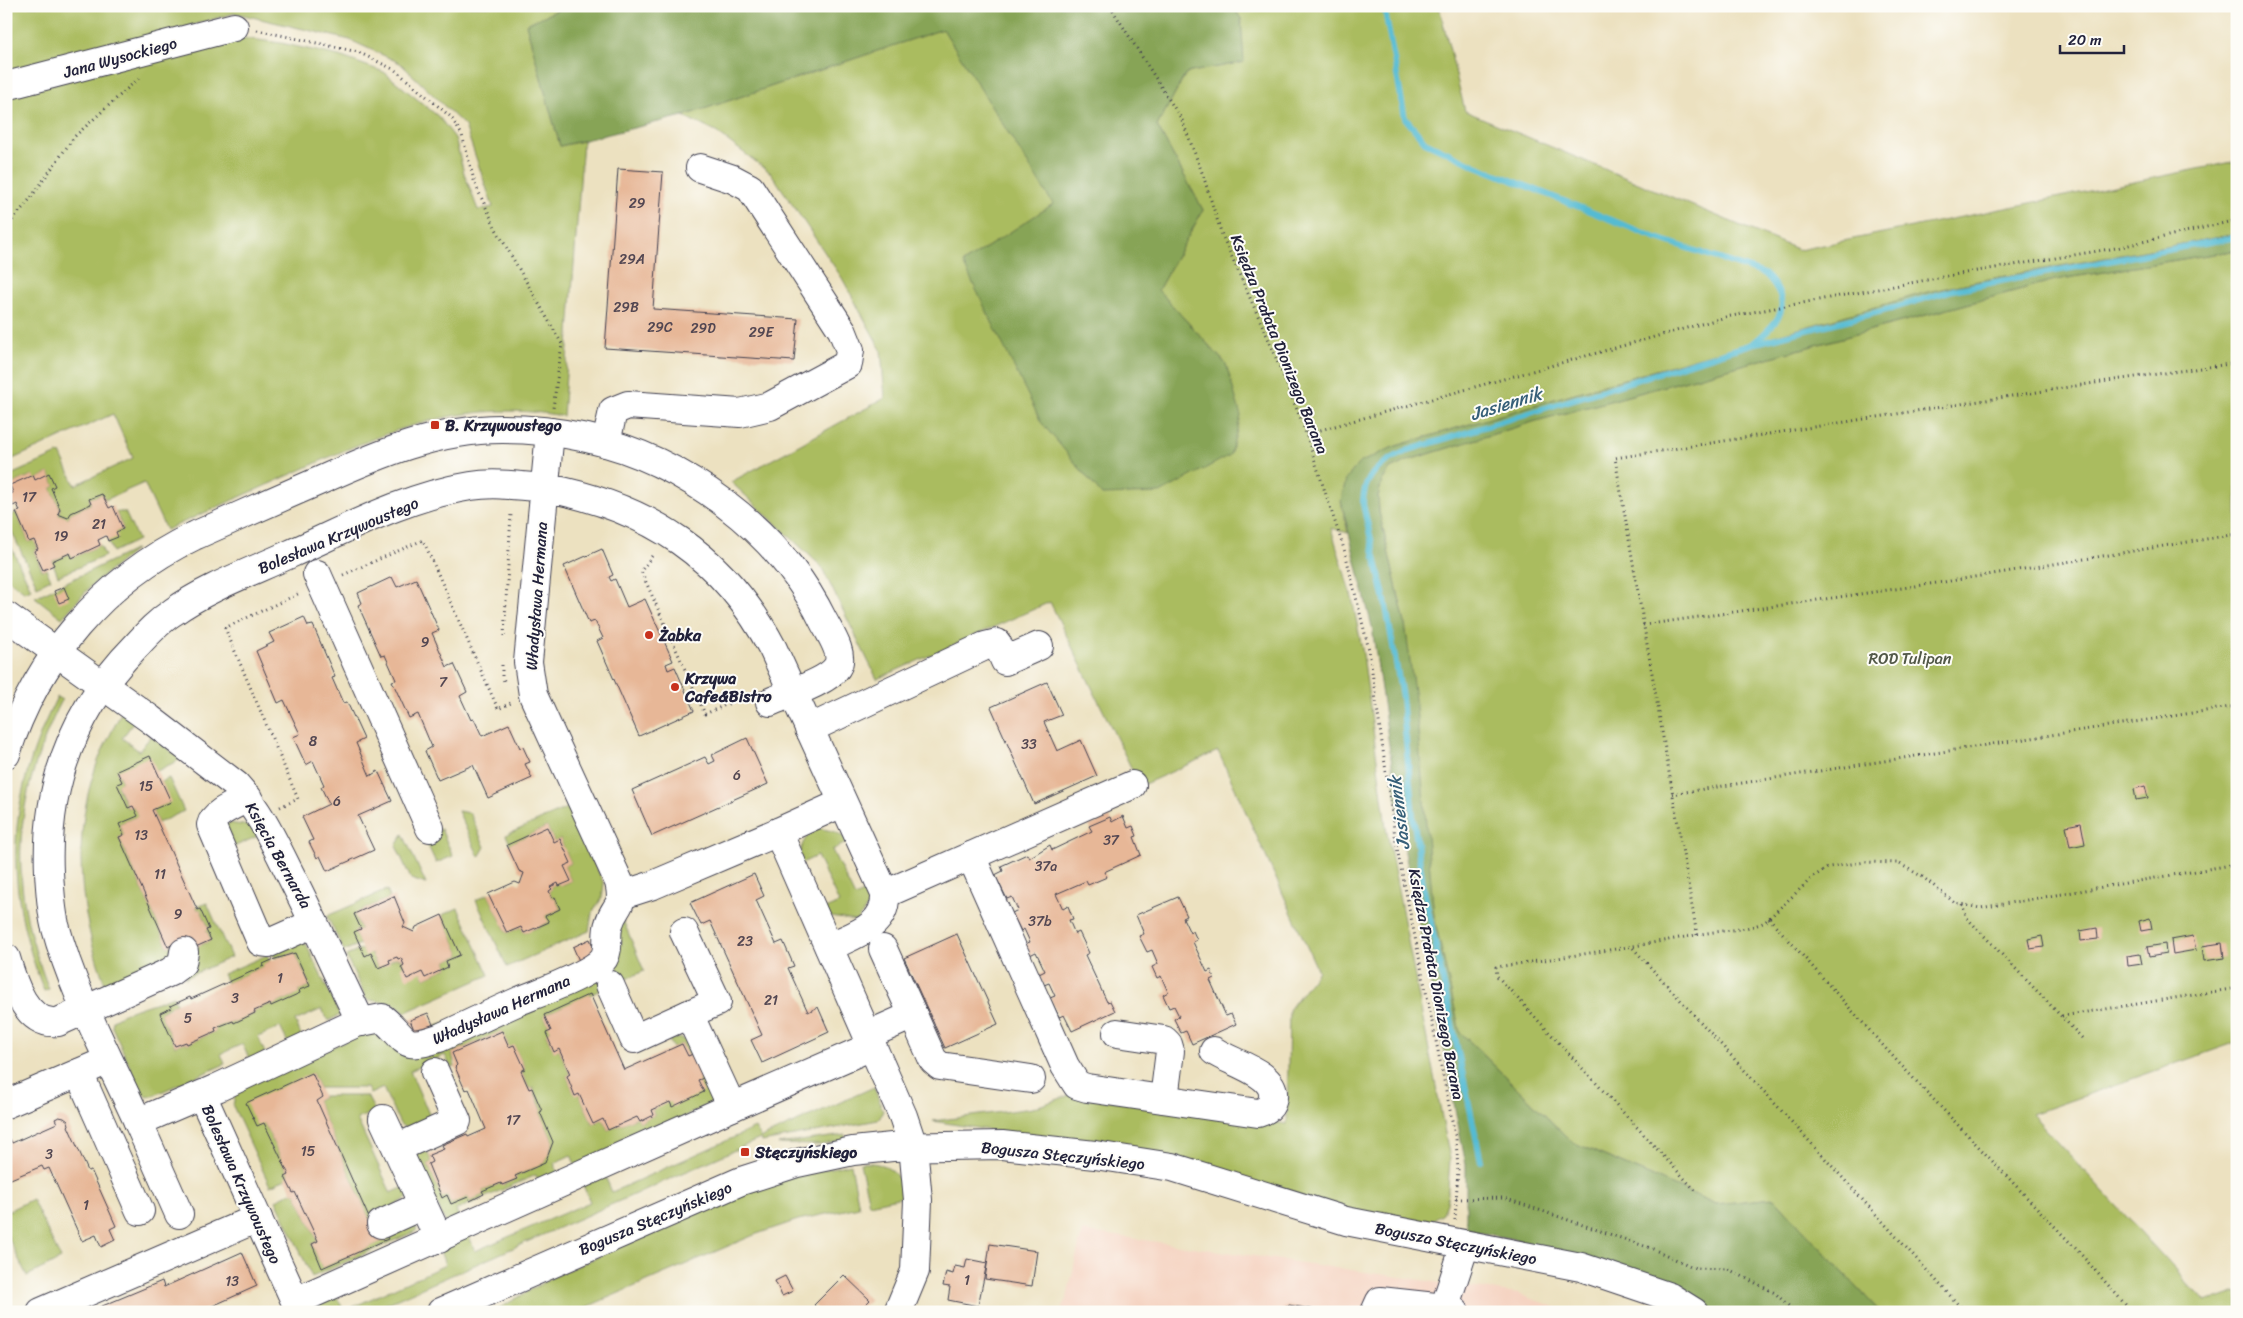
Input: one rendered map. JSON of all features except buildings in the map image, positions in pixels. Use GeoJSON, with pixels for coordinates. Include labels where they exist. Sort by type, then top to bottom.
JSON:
{"type":"FeatureCollection","features":[{"type":"Feature","properties":{"kind":"street","name":"Jana Wysockiego"},"geometry":{"type":"LineString","coordinates":[[6,86],[234,27]]}},
{"type":"Feature","properties":{"kind":"street"},"geometry":{"type":"LineString","coordinates":[[606,444],[613,411],[628,406],[740,413],[770,406],[848,364],[850,350],[842,330],[750,188],[700,168]]}},
{"type":"Feature","properties":{"kind":"street"},"geometry":{"type":"LineString","coordinates":[[8,743],[39,679],[56,652],[99,602],[141,566],[164,550],[379,454],[438,436],[467,431],[501,429],[550,432],[606,444],[646,458],[682,475],[712,494],[766,540],[788,566],[819,611],[835,643],[840,659],[835,671],[828,676],[772,696]]}},
{"type":"Feature","properties":{"kind":"street","name":"Władysława Hermana"},"geometry":{"type":"LineString","coordinates":[[202,1095],[361,1022],[382,1018],[405,1041],[417,1045],[439,1038],[566,981],[594,966],[604,957],[608,946],[609,922],[621,904],[620,882],[533,694],[528,662],[550,432]]}},
{"type":"Feature","properties":{"kind":"street","name":"Bolesława Krzywoustego"},"geometry":{"type":"LineString","coordinates":[[299,1309],[202,1095],[138,1122],[86,1009],[55,924],[50,894],[49,834],[53,799],[72,736],[102,685],[154,627],[172,613],[211,590],[394,508],[448,491],[473,486],[503,485],[544,488],[573,493],[618,507],[666,531],[710,564],[733,587],[760,624],[772,696],[809,729],[885,894]]}},
{"type":"Feature","properties":{"kind":"street"},"geometry":{"type":"LineString","coordinates":[[317,574],[430,828]]}},
{"type":"Feature","properties":{"kind":"street","name":"Księcia Bernarda"},"geometry":{"type":"LineString","coordinates":[[6,616],[200,757],[236,785],[248,798],[279,852],[361,1022]]}},
{"type":"Feature","properties":{"kind":"street"},"geometry":{"type":"LineString","coordinates":[[809,729],[986,646],[997,643],[1005,661],[1039,646]]}},
{"type":"Feature","properties":{"kind":"street"},"geometry":{"type":"LineString","coordinates":[[829,947],[868,928],[876,922],[885,904],[885,894],[1132,785]]}},
{"type":"Feature","properties":{"kind":"street"},"geometry":{"type":"LineString","coordinates":[[248,798],[217,815],[212,820],[211,825],[261,942],[269,943],[314,923]]}},
{"type":"Feature","properties":{"kind":"street"},"geometry":{"type":"LineString","coordinates":[[622,895],[653,885],[842,803]]}},
{"type":"Feature","properties":{"kind":"street"},"geometry":{"type":"LineString","coordinates":[[778,832],[903,1116],[913,1146],[918,1200],[915,1271],[898,1312]]}},
{"type":"Feature","properties":{"kind":"street"},"geometry":{"type":"LineString","coordinates":[[970,856],[1065,1066],[1076,1084],[1088,1088],[1258,1113],[1267,1110],[1272,1102],[1274,1093],[1270,1082],[1260,1074],[1224,1058],[1214,1051]]}},
{"type":"Feature","properties":{"kind":"street"},"geometry":{"type":"LineString","coordinates":[[610,986],[634,1039],[717,1002],[684,932]]}},
{"type":"Feature","properties":{"kind":"street"},"geometry":{"type":"LineString","coordinates":[[883,949],[933,1060],[940,1066],[1031,1078]]}},
{"type":"Feature","properties":{"kind":"street"},"geometry":{"type":"LineString","coordinates":[[6,958],[18,991],[32,1014],[36,1018],[48,1023],[58,1022],[178,967],[184,959],[184,952]]}},
{"type":"Feature","properties":{"kind":"street"},"geometry":{"type":"LineString","coordinates":[[689,1014],[732,1107]]}},
{"type":"Feature","properties":{"kind":"street"},"geometry":{"type":"LineString","coordinates":[[299,1309],[439,1239],[732,1107],[870,1040],[913,1014]]}},
{"type":"Feature","properties":{"kind":"street"},"geometry":{"type":"LineString","coordinates":[[1117,1034],[1164,1040],[1168,1044],[1170,1051],[1164,1099]]}},
{"type":"Feature","properties":{"kind":"street"},"geometry":{"type":"LineString","coordinates":[[6,1104],[109,1060]]}},
{"type":"Feature","properties":{"kind":"street"},"geometry":{"type":"LineString","coordinates":[[397,1148],[457,1121],[435,1072]]}},
{"type":"Feature","properties":{"kind":"street"},"geometry":{"type":"LineString","coordinates":[[79,1073],[140,1212]]}},
{"type":"Feature","properties":{"kind":"street"},"geometry":{"type":"LineString","coordinates":[[383,1119],[439,1239]]}},
{"type":"Feature","properties":{"kind":"street"},"geometry":{"type":"LineString","coordinates":[[138,1122],[179,1214]]}},
{"type":"Feature","properties":{"kind":"street","name":"Bogusza Stęczyńskiego"},"geometry":{"type":"LineString","coordinates":[[441,1312],[741,1181],[797,1163],[853,1151],[913,1146],[1002,1145],[1095,1155],[1172,1167],[1346,1221],[1580,1267],[1670,1297],[1694,1312]]}},
{"type":"Feature","properties":{"kind":"street"},"geometry":{"type":"LineString","coordinates":[[381,1224],[423,1205]]}},
{"type":"Feature","properties":{"kind":"street"},"geometry":{"type":"LineString","coordinates":[[41,1312],[258,1218]]}},
{"type":"Feature","properties":{"kind":"street"},"geometry":{"type":"LineString","coordinates":[[1375,1312],[1380,1302],[1448,1311],[1459,1244]]}},
{"type":"Feature","properties":{"kind":"path","name":"Księdza Prałata Dionizego Barana"},"geometry":{"type":"LineString","coordinates":[[1110,6],[1182,120],[1203,175],[1222,235],[1267,336],[1306,434],[1345,552],[1369,650],[1396,843],[1456,1140],[1458,1169],[1456,1199],[1459,1244]]}},
{"type":"Feature","properties":{"kind":"path"},"geometry":{"type":"LineString","coordinates":[[234,27],[269,32],[358,52],[395,70],[452,117],[462,135],[475,184],[496,229],[562,344],[550,432]]}},
{"type":"Feature","properties":{"kind":"path"},"geometry":{"type":"LineString","coordinates":[[6,228],[30,199],[74,137],[143,75]]}},
{"type":"Feature","properties":{"kind":"path"},"geometry":{"type":"LineString","coordinates":[[1306,434],[1726,317],[1959,274],[2116,248],[2237,220]]}},
{"type":"Feature","properties":{"kind":"path"},"geometry":{"type":"LineString","coordinates":[[1697,935],[1615,458],[2114,380],[2237,363]]}},
{"type":"Feature","properties":{"kind":"path"},"geometry":{"type":"LineString","coordinates":[[1643,625],[1944,582],[2237,534]]}},
{"type":"Feature","properties":{"kind":"path"},"geometry":{"type":"LineString","coordinates":[[652,556],[642,571],[705,714],[772,696]]}},
{"type":"Feature","properties":{"kind":"path"},"geometry":{"type":"LineString","coordinates":[[1672,794],[2237,706]]}},
{"type":"Feature","properties":{"kind":"path"},"geometry":{"type":"LineString","coordinates":[[1695,1190],[1497,976],[1496,967],[1633,948],[1697,935],[1755,927],[1769,918],[1813,877],[1829,867],[1866,862],[1898,863],[1923,878],[1955,903],[1980,908],[2237,864]]}},
{"type":"Feature","properties":{"kind":"path"},"geometry":{"type":"LineString","coordinates":[[1962,904],[1967,918],[2082,1038]]}},
{"type":"Feature","properties":{"kind":"path"},"geometry":{"type":"LineString","coordinates":[[1769,918],[1897,1061],[2078,1250],[2132,1312]]}},
{"type":"Feature","properties":{"kind":"path"},"geometry":{"type":"LineString","coordinates":[[1633,948],[1965,1312]]}},
{"type":"Feature","properties":{"kind":"path"},"geometry":{"type":"LineString","coordinates":[[2061,1016],[2237,988]]}},
{"type":"Feature","properties":{"kind":"path"},"geometry":{"type":"LineString","coordinates":[[1456,1199],[1504,1198],[1653,1248],[1695,1268],[1728,1269],[1774,1293],[1795,1312]]}},
{"type":"Feature","properties":{"kind":"shaded area"},"geometry":{"type":"Polygon","coordinates":[[[1082,1231],[1518,1294],[1569,1312],[1061,1312],[1067,1298],[1082,1231]]]}},
{"type":"Feature","properties":{"kind":"green space"},"geometry":{"type":"Polygon","coordinates":[[[6,6],[567,6],[526,24],[560,146],[583,141],[563,416],[526,412],[491,412],[457,415],[424,422],[360,444],[166,530],[144,483],[105,500],[102,494],[89,499],[91,504],[71,513],[68,518],[58,514],[60,509],[51,488],[55,486],[49,473],[35,480],[32,475],[10,485],[13,493],[8,495],[13,506],[6,509],[6,477],[60,453],[75,485],[133,458],[113,414],[6,462],[6,96],[235,37],[281,43],[339,56],[384,72],[439,117],[455,138],[464,173],[478,210],[493,207],[465,126],[400,63],[350,40],[235,13],[6,78],[6,6]]]}},
{"type":"Feature","properties":{"kind":"green space"},"geometry":{"type":"Polygon","coordinates":[[[567,6],[1233,6],[1241,19],[1244,62],[1186,73],[1157,126],[1203,210],[1158,290],[1226,364],[1241,416],[1230,455],[1160,493],[1102,495],[1041,422],[963,263],[1053,204],[943,29],[683,116],[560,146],[526,24],[567,6]]]}},
{"type":"Feature","properties":{"kind":"green space"},"geometry":{"type":"Polygon","coordinates":[[[1233,6],[1439,6],[1465,111],[1799,250],[2237,161],[2237,234],[1928,292],[1393,447],[1341,501],[1348,533],[1331,528],[1352,598],[1363,654],[1386,827],[1450,1159],[1447,1203],[1443,1214],[1427,1224],[1367,1215],[1001,1132],[933,1121],[1033,1108],[1070,1095],[1287,1124],[1289,1010],[1318,971],[1218,751],[1140,786],[1050,602],[877,679],[821,566],[731,482],[885,398],[881,350],[842,278],[771,173],[716,132],[683,116],[943,29],[1054,204],[963,263],[1226,364],[1158,290],[1203,210],[1157,126],[1186,73],[1243,62],[1241,19],[1233,6]]]}},
{"type":"Feature","properties":{"kind":"green space"},"geometry":{"type":"Polygon","coordinates":[[[2237,234],[2237,250],[2055,280],[1536,421],[1412,459],[1390,469],[1382,481],[1378,496],[1379,512],[1405,623],[1416,707],[1434,917],[1460,1032],[1572,1142],[1716,1204],[1774,1198],[1880,1312],[1716,1312],[1701,1302],[1579,1255],[1466,1230],[1466,1165],[1403,842],[1372,627],[1341,501],[1346,479],[1359,463],[1393,447],[1928,292],[2237,234]]]}},
{"type":"Feature","properties":{"kind":"green space","name":"ROD Tulipan"},"geometry":{"type":"Polygon","coordinates":[[[2237,250],[2237,1042],[2032,1114],[2206,1303],[2237,1292],[2237,1312],[1880,1312],[1774,1198],[1716,1204],[1572,1142],[1460,1032],[1434,917],[1405,623],[1379,512],[1378,496],[1382,481],[1390,469],[1412,459],[1536,421],[2055,280],[2237,250]]]}},
{"type":"Feature","properties":{"kind":"green space"},"geometry":{"type":"Polygon","coordinates":[[[16,512],[29,542],[34,540],[38,549],[34,551],[42,570],[46,569],[51,579],[37,586],[6,519],[16,512]]]}},
{"type":"Feature","properties":{"kind":"green space"},"geometry":{"type":"Polygon","coordinates":[[[116,512],[125,512],[138,540],[113,552],[108,541],[116,532],[123,529],[116,512]]]}},
{"type":"Feature","properties":{"kind":"green space"},"geometry":{"type":"Polygon","coordinates":[[[6,536],[31,589],[25,592],[6,578],[6,536]]]}},
{"type":"Feature","properties":{"kind":"green space"},"geometry":{"type":"Polygon","coordinates":[[[100,545],[105,556],[58,576],[52,561],[70,553],[72,558],[100,545]]]}},
{"type":"Feature","properties":{"kind":"green space"},"geometry":{"type":"Polygon","coordinates":[[[136,549],[91,586],[62,618],[35,597],[136,549]]]}},
{"type":"Feature","properties":{"kind":"green space"},"geometry":{"type":"Polygon","coordinates":[[[57,697],[62,700],[45,737],[33,773],[25,808],[21,843],[21,878],[26,914],[35,951],[49,989],[44,991],[31,952],[22,915],[17,878],[16,842],[20,806],[28,771],[40,734],[57,697]]]}},
{"type":"Feature","properties":{"kind":"green space"},"geometry":{"type":"Polygon","coordinates":[[[121,713],[134,722],[122,738],[139,751],[151,736],[181,759],[157,771],[117,771],[122,782],[117,785],[127,808],[133,806],[138,816],[119,824],[124,835],[119,837],[168,947],[173,944],[178,955],[108,992],[98,963],[84,903],[81,841],[85,810],[92,780],[102,751],[121,713]]]}},
{"type":"Feature","properties":{"kind":"green space"},"geometry":{"type":"Polygon","coordinates":[[[169,778],[184,811],[158,823],[152,810],[170,802],[161,782],[169,778]]]}},
{"type":"Feature","properties":{"kind":"green space"},"geometry":{"type":"Polygon","coordinates":[[[569,807],[604,884],[602,898],[592,913],[589,931],[507,967],[476,900],[488,894],[507,933],[521,927],[524,933],[548,923],[545,916],[560,909],[555,897],[552,898],[549,891],[552,889],[550,887],[558,883],[560,886],[571,881],[564,866],[571,863],[560,839],[554,842],[547,827],[510,844],[506,835],[569,807]]]}},
{"type":"Feature","properties":{"kind":"green space"},"geometry":{"type":"Polygon","coordinates":[[[458,811],[470,813],[485,847],[479,857],[458,811]]]}},
{"type":"Feature","properties":{"kind":"green space"},"geometry":{"type":"Polygon","coordinates":[[[229,823],[250,826],[258,836],[229,849],[220,829],[229,823]]]}},
{"type":"Feature","properties":{"kind":"green space"},"geometry":{"type":"Polygon","coordinates":[[[818,828],[838,834],[848,842],[832,850],[855,897],[870,890],[869,903],[856,921],[831,917],[823,910],[839,903],[817,856],[802,863],[800,853],[803,843],[818,828]]]}},
{"type":"Feature","properties":{"kind":"green space"},"geometry":{"type":"Polygon","coordinates":[[[441,829],[453,856],[436,863],[424,837],[441,829]]]}},
{"type":"Feature","properties":{"kind":"green space"},"geometry":{"type":"Polygon","coordinates":[[[403,834],[426,884],[411,879],[396,846],[403,834]]]}},
{"type":"Feature","properties":{"kind":"green space"},"geometry":{"type":"Polygon","coordinates":[[[387,890],[390,898],[354,914],[361,929],[354,932],[360,944],[344,951],[327,916],[387,890]]]}},
{"type":"Feature","properties":{"kind":"green space"},"geometry":{"type":"Polygon","coordinates":[[[207,903],[231,957],[185,978],[195,948],[211,940],[206,930],[209,928],[200,909],[198,910],[196,907],[207,903]]]}},
{"type":"Feature","properties":{"kind":"green space"},"geometry":{"type":"Polygon","coordinates":[[[458,908],[489,975],[406,1012],[392,1003],[367,1000],[346,956],[362,949],[371,953],[378,968],[397,957],[398,959],[401,958],[404,965],[402,967],[422,972],[425,978],[448,967],[446,961],[460,955],[442,915],[458,908]]]}},
{"type":"Feature","properties":{"kind":"green space"},"geometry":{"type":"Polygon","coordinates":[[[623,920],[644,971],[544,1015],[551,1031],[546,1034],[554,1051],[559,1049],[570,1074],[567,1076],[575,1095],[579,1094],[593,1124],[603,1119],[608,1130],[637,1117],[640,1122],[654,1115],[652,1110],[703,1078],[693,1054],[688,1056],[682,1044],[673,1048],[669,1040],[677,1038],[692,1043],[698,1048],[706,1064],[717,1100],[578,1171],[571,1155],[554,1163],[561,1179],[542,1187],[536,1175],[456,1210],[461,1223],[447,1226],[417,1159],[418,1151],[425,1147],[432,1162],[428,1164],[442,1197],[447,1195],[451,1204],[468,1197],[470,1201],[484,1194],[482,1191],[501,1183],[503,1185],[516,1179],[515,1176],[545,1163],[553,1142],[540,1112],[542,1110],[533,1088],[529,1089],[521,1071],[525,1069],[514,1046],[509,1047],[502,1031],[452,1053],[455,1067],[451,1068],[445,1055],[410,1071],[433,1123],[407,1129],[400,1124],[383,1088],[370,1094],[367,1088],[319,1088],[312,1073],[264,1123],[289,1175],[286,1179],[270,1186],[233,1106],[236,1089],[374,1029],[392,1041],[606,969],[623,920]]]}},
{"type":"Feature","properties":{"kind":"green space"},"geometry":{"type":"Polygon","coordinates":[[[303,938],[340,1015],[328,1021],[322,1009],[295,1021],[302,1037],[288,1043],[280,1027],[258,1037],[265,1053],[250,1060],[242,1044],[221,1054],[225,1064],[152,1096],[147,1097],[142,1093],[112,1027],[113,1020],[127,1012],[173,996],[176,1003],[160,1013],[175,1046],[186,1042],[187,1044],[216,1031],[215,1028],[233,1021],[234,1023],[255,1013],[254,1011],[270,1004],[271,1006],[300,993],[299,990],[310,986],[295,953],[275,958],[272,952],[303,938]]]}},
{"type":"Feature","properties":{"kind":"green space"},"geometry":{"type":"Polygon","coordinates":[[[267,955],[270,961],[264,964],[264,966],[227,983],[223,974],[267,955]]]}},
{"type":"Feature","properties":{"kind":"green space"},"geometry":{"type":"Polygon","coordinates":[[[874,1087],[883,1111],[878,1120],[762,1142],[760,1139],[368,1312],[322,1312],[319,1303],[336,1295],[344,1311],[445,1265],[439,1248],[469,1236],[475,1251],[590,1202],[583,1185],[605,1176],[612,1192],[755,1128],[761,1138],[874,1087]]]}},
{"type":"Feature","properties":{"kind":"green space"},"geometry":{"type":"Polygon","coordinates":[[[322,1096],[367,1096],[375,1111],[357,1119],[391,1193],[409,1185],[411,1196],[370,1220],[317,1101],[323,1098],[322,1096]]]}},
{"type":"Feature","properties":{"kind":"green space"},"geometry":{"type":"Polygon","coordinates":[[[845,1135],[846,1140],[821,1145],[778,1144],[845,1135]]]}},
{"type":"Feature","properties":{"kind":"green space"},"geometry":{"type":"Polygon","coordinates":[[[860,1163],[877,1164],[890,1170],[900,1180],[907,1196],[869,1204],[860,1163]]]}},
{"type":"Feature","properties":{"kind":"green space"},"geometry":{"type":"Polygon","coordinates":[[[851,1164],[859,1207],[798,1220],[754,1235],[575,1312],[499,1312],[498,1309],[551,1278],[733,1196],[796,1175],[851,1164]]]}},
{"type":"Feature","properties":{"kind":"green space"},"geometry":{"type":"Polygon","coordinates":[[[295,1192],[318,1241],[312,1244],[322,1268],[387,1239],[386,1234],[417,1222],[416,1231],[312,1277],[276,1200],[295,1192]]]}},
{"type":"Feature","properties":{"kind":"green space"},"geometry":{"type":"Polygon","coordinates":[[[32,1199],[61,1259],[27,1276],[6,1233],[6,1212],[32,1199]]]}},
{"type":"Feature","properties":{"kind":"waterway","name":"Jasiennik"},"geometry":{"type":"LineString","coordinates":[[1384,6],[1405,118],[1425,142],[1476,166],[1654,237],[1765,274],[1780,294],[1782,303],[1781,312],[1777,320],[1752,344],[1409,450],[1383,464],[1371,476],[1367,484],[1363,504],[1385,601],[1402,697],[1413,817],[1424,890],[1481,1161]]}},
{"type":"Feature","properties":{"kind":"waterway"},"geometry":{"type":"LineString","coordinates":[[1756,343],[1894,308],[1953,290],[2237,237]]}},
{"type":"Feature","properties":{"kind":"place","name":"B. Krzywoustego"},"geometry":{"type":"Point","coordinates":[435,425]}},
{"type":"Feature","properties":{"kind":"place","name":"Żabka"},"geometry":{"type":"Point","coordinates":[649,635]}},
{"type":"Feature","properties":{"kind":"place","name":"Krzywa Cafe&Bistro"},"geometry":{"type":"Point","coordinates":[675,687]}},
{"type":"Feature","properties":{"kind":"place","name":"Stęczyńskiego"},"geometry":{"type":"Point","coordinates":[745,1152]}}]}
